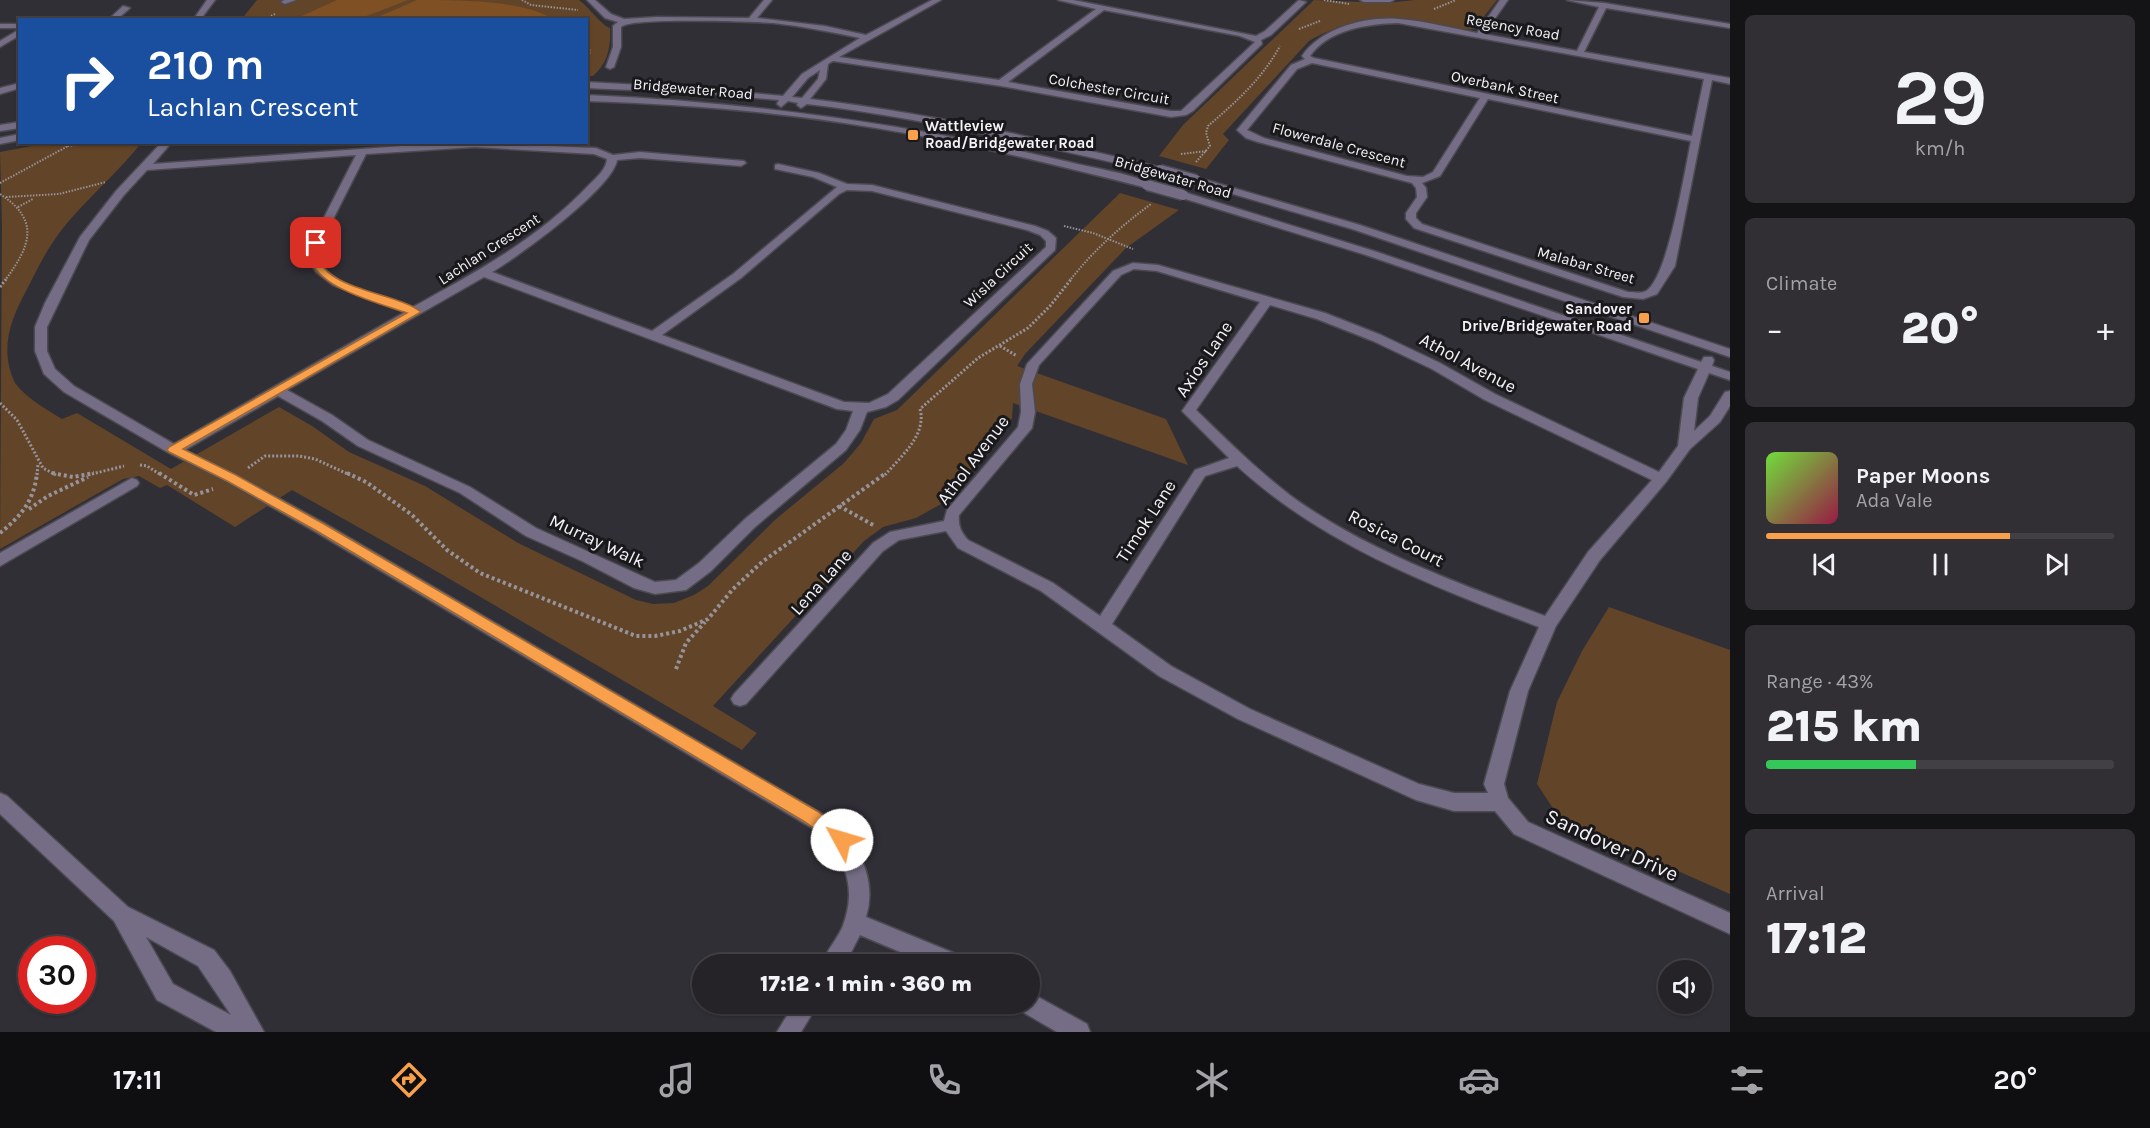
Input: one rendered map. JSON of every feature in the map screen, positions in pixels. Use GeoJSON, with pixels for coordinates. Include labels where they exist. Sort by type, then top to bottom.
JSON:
{"type":"FeatureCollection","features":[{"type":"Feature","properties":{"kind":"street"},"geometry":{"type":"LineString","coordinates":[[198,18],[211,0]]}},
{"type":"Feature","properties":{"kind":"street"},"geometry":{"type":"LineString","coordinates":[[591,0],[608,16],[623,21],[752,20],[801,24],[867,37]]}},
{"type":"Feature","properties":{"kind":"street"},"geometry":{"type":"LineString","coordinates":[[752,20],[768,0]]}},
{"type":"Feature","properties":{"kind":"street"},"geometry":{"type":"LineString","coordinates":[[774,111],[805,76],[867,37],[937,0]]}},
{"type":"Feature","properties":{"kind":"street"},"geometry":{"type":"LineString","coordinates":[[1062,0],[1257,39],[1268,33],[1302,2]]}},
{"type":"Feature","properties":{"kind":"street"},"geometry":{"type":"LineString","coordinates":[[1364,0],[1390,0]]}},
{"type":"Feature","properties":{"kind":"street"},"geometry":{"type":"LineString","coordinates":[[1480,35],[1504,0]]}},
{"type":"Feature","properties":{"kind":"street"},"geometry":{"type":"LineString","coordinates":[[1571,0],[1601,3],[1730,26]]}},
{"type":"Feature","properties":{"kind":"street"},"geometry":{"type":"LineString","coordinates":[[1580,53],[1601,3]]}},
{"type":"Feature","properties":{"kind":"street"},"geometry":{"type":"LineString","coordinates":[[114,18],[126,8]]}},
{"type":"Feature","properties":{"kind":"street"},"geometry":{"type":"LineString","coordinates":[[1001,83],[1102,8]]}},
{"type":"Feature","properties":{"kind":"street"},"geometry":{"type":"LineString","coordinates":[[610,67],[617,47],[617,26],[623,21]]}},
{"type":"Feature","properties":{"kind":"street","name":"Regency Road"},"geometry":{"type":"LineString","coordinates":[[1311,60],[1307,54],[1324,38],[1346,29],[1390,21],[1410,22],[1730,81]]}},
{"type":"Feature","properties":{"kind":"street"},"geometry":{"type":"LineString","coordinates":[[0,26],[18,26]]}},
{"type":"Feature","properties":{"kind":"street"},"geometry":{"type":"LineString","coordinates":[[0,45],[18,32]]}},
{"type":"Feature","properties":{"kind":"street","name":"Colchester Circuit"},"geometry":{"type":"LineString","coordinates":[[832,58],[1001,83],[1157,112],[1183,113],[1257,45],[1259,42],[1257,39]]}},
{"type":"Feature","properties":{"kind":"street","name":"Overbank Street"},"geometry":{"type":"LineString","coordinates":[[1311,60],[1694,139]]}},
{"type":"Feature","properties":{"kind":"street","name":"Flowerdale Crescent"},"geometry":{"type":"LineString","coordinates":[[1311,60],[1294,68],[1242,130],[1249,136],[1261,140],[1415,180],[1430,180],[1437,174],[1485,97]]}},
{"type":"Feature","properties":{"kind":"street"},"geometry":{"type":"LineString","coordinates":[[794,113],[822,79],[825,65]]}},
{"type":"Feature","properties":{"kind":"street","name":"Malabar Street"},"geometry":{"type":"LineString","coordinates":[[1415,180],[1421,188],[1422,197],[1411,213],[1410,219],[1418,226],[1608,290],[1643,296],[1655,291],[1669,266],[1694,139],[1709,77]]}},
{"type":"Feature","properties":{"kind":"street","name":"Bridgewater Road"},"geometry":{"type":"LineString","coordinates":[[588,85],[653,87],[805,100],[971,127],[1160,170],[1366,231],[1730,353]]}},
{"type":"Feature","properties":{"kind":"street"},"geometry":{"type":"LineString","coordinates":[[0,91],[18,86]]}},
{"type":"Feature","properties":{"kind":"street","name":"Bridgewater Road"},"geometry":{"type":"LineString","coordinates":[[588,98],[639,99],[794,113],[949,138],[1147,184],[1370,253],[1730,376]]}},
{"type":"Feature","properties":{"kind":"street"},"geometry":{"type":"LineString","coordinates":[[0,128],[18,125]]}},
{"type":"Feature","properties":{"kind":"street"},"geometry":{"type":"LineString","coordinates":[[0,141],[18,137]]}},
{"type":"Feature","properties":{"kind":"street"},"geometry":{"type":"LineString","coordinates":[[166,144],[154,155],[134,181],[120,192],[84,238],[41,327],[41,351],[49,371],[69,389],[174,450],[231,478],[320,527],[829,828],[842,840],[852,855],[860,890],[856,923],[840,954]]}},
{"type":"Feature","properties":{"kind":"street"},"geometry":{"type":"LineString","coordinates":[[154,155],[363,151],[496,144],[596,152],[612,158],[640,155],[741,163]]}},
{"type":"Feature","properties":{"kind":"street"},"geometry":{"type":"LineString","coordinates":[[363,151],[316,243],[314,257],[320,270],[335,282],[415,312]]}},
{"type":"Feature","properties":{"kind":"street","name":"Lachlan Crescent"},"geometry":{"type":"LineString","coordinates":[[174,450],[485,273],[524,247],[568,213],[611,166],[612,158]]}},
{"type":"Feature","properties":{"kind":"street","name":"Wisla Circuit"},"geometry":{"type":"LineString","coordinates":[[778,167],[816,175],[845,187],[872,188],[1031,228],[1044,233],[1052,240],[1050,248],[893,397],[882,406],[861,409]]}},
{"type":"Feature","properties":{"kind":"street"},"geometry":{"type":"LineString","coordinates":[[654,335],[737,276],[835,192],[845,187]]}},
{"type":"Feature","properties":{"kind":"street","name":"Athol Avenue"},"geometry":{"type":"LineString","coordinates":[[1500,802],[1454,802],[1416,792],[1244,714],[1165,671],[1047,587],[963,544],[955,536],[951,525],[952,514],[1024,428],[1028,412],[1026,384],[1033,364],[1117,273],[1133,266],[1158,268],[1267,300],[1321,316],[1377,338],[1436,366],[1490,398],[1661,479]]}},
{"type":"Feature","properties":{"kind":"street"},"geometry":{"type":"LineString","coordinates":[[485,273],[842,406],[861,409]]}},
{"type":"Feature","properties":{"kind":"street","name":"Axios Lane"},"geometry":{"type":"LineString","coordinates":[[1239,460],[1189,411],[1267,300]]}},
{"type":"Feature","properties":{"kind":"street"},"geometry":{"type":"LineString","coordinates":[[1685,446],[1691,398],[1712,348]]}},
{"type":"Feature","properties":{"kind":"street","name":"Murray Walk"},"geometry":{"type":"LineString","coordinates":[[277,390],[327,418],[363,443],[465,490],[531,532],[588,557],[640,584],[654,588],[680,586],[691,578],[776,501],[830,458],[853,430],[861,409]]}},
{"type":"Feature","properties":{"kind":"street"},"geometry":{"type":"LineString","coordinates":[[1500,802],[1494,784],[1497,767],[1519,691],[1550,624],[1594,556],[1661,479],[1685,446],[1715,419],[1730,395]]}},
{"type":"Feature","properties":{"kind":"street","name":"Rosica Court"},"geometry":{"type":"LineString","coordinates":[[1239,460],[1287,500],[1338,532],[1392,561],[1452,588],[1550,624]]}},
{"type":"Feature","properties":{"kind":"street","name":"Timok Lane"},"geometry":{"type":"LineString","coordinates":[[1102,626],[1200,473],[1239,460]]}},
{"type":"Feature","properties":{"kind":"street"},"geometry":{"type":"LineString","coordinates":[[0,560],[132,483]]}},
{"type":"Feature","properties":{"kind":"street","name":"Lena Lane"},"geometry":{"type":"LineString","coordinates":[[740,699],[878,547],[895,536],[951,525]]}},
{"type":"Feature","properties":{"kind":"street"},"geometry":{"type":"LineString","coordinates":[[0,802],[121,914],[206,958],[222,979],[253,1032]]}},
{"type":"Feature","properties":{"kind":"street","name":"Sandover Drive"},"geometry":{"type":"LineString","coordinates":[[1500,802],[1521,828],[1730,924]]}},
{"type":"Feature","properties":{"kind":"street"},"geometry":{"type":"LineString","coordinates":[[121,914],[165,992],[239,1032]]}},
{"type":"Feature","properties":{"kind":"street"},"geometry":{"type":"LineString","coordinates":[[856,923],[929,954]]}},
{"type":"Feature","properties":{"kind":"street"},"geometry":{"type":"LineString","coordinates":[[1040,1009],[1079,1032]]}},
{"type":"Feature","properties":{"kind":"street"},"geometry":{"type":"LineString","coordinates":[[788,1032],[800,1014]]}},
{"type":"Feature","properties":{"kind":"path"},"geometry":{"type":"LineString","coordinates":[[522,0],[531,5],[571,8],[583,14]]}},
{"type":"Feature","properties":{"kind":"path"},"geometry":{"type":"LineString","coordinates":[[1426,10],[1443,7],[1456,0]]}},
{"type":"Feature","properties":{"kind":"path"},"geometry":{"type":"LineString","coordinates":[[1293,34],[1308,24],[1328,19]]}},
{"type":"Feature","properties":{"kind":"path"},"geometry":{"type":"LineString","coordinates":[[1192,166],[1210,146],[1206,133],[1208,126],[1230,110],[1269,66],[1283,43]]}},
{"type":"Feature","properties":{"kind":"path"},"geometry":{"type":"LineString","coordinates":[[59,144],[68,146],[84,144]]}},
{"type":"Feature","properties":{"kind":"path"},"geometry":{"type":"LineString","coordinates":[[0,183],[68,146]]}},
{"type":"Feature","properties":{"kind":"path"},"geometry":{"type":"LineString","coordinates":[[18,207],[26,200],[60,194],[96,183],[134,181]]}},
{"type":"Feature","properties":{"kind":"path"},"geometry":{"type":"LineString","coordinates":[[0,194],[18,207],[26,217],[28,245],[20,261],[0,287]]}},
{"type":"Feature","properties":{"kind":"path"},"geometry":{"type":"LineString","coordinates":[[6,197],[40,197]]}},
{"type":"Feature","properties":{"kind":"path"},"geometry":{"type":"LineString","coordinates":[[676,669],[678,654],[687,639],[708,619],[733,589],[762,562],[884,476],[902,458],[915,440],[923,420],[921,409],[978,358],[1028,328],[1050,306],[1088,258],[1106,240],[1152,204]]}},
{"type":"Feature","properties":{"kind":"path"},"geometry":{"type":"LineString","coordinates":[[1031,228],[1047,222],[1093,233],[1134,249],[1133,266]]}},
{"type":"Feature","properties":{"kind":"path"},"geometry":{"type":"LineString","coordinates":[[26,511],[34,498],[38,464]]}},
{"type":"Feature","properties":{"kind":"path"},"geometry":{"type":"LineString","coordinates":[[0,533],[26,511],[70,484],[94,474]]}},
{"type":"Feature","properties":{"kind":"path"},"geometry":{"type":"LineString","coordinates":[[839,506],[895,536]]}},
{"type":"Feature","properties":{"kind":"path"},"geometry":{"type":"LineString","coordinates":[[636,636],[680,631],[708,619]]}},
{"type":"Feature","properties":{"kind":"shaded area"},"geometry":{"type":"Polygon","coordinates":[[[257,0],[579,0],[610,28],[610,42],[608,54],[602,66],[593,76],[588,76],[588,18],[243,18],[257,0]]]}},
{"type":"Feature","properties":{"kind":"shaded area"},"geometry":{"type":"Polygon","coordinates":[[[337,0],[408,0],[362,18],[297,18],[337,0]]]}},
{"type":"Feature","properties":{"kind":"shaded area"},"geometry":{"type":"Polygon","coordinates":[[[417,0],[489,2],[526,8],[550,18],[375,18],[417,0]]]}},
{"type":"Feature","properties":{"kind":"shaded area"},"geometry":{"type":"Polygon","coordinates":[[[1314,0],[1385,3],[1415,0],[1497,0],[1474,29],[1450,28],[1409,19],[1384,18],[1357,22],[1320,35],[1309,41],[1223,134],[1229,140],[1206,169],[1159,156],[1183,125],[1314,0]]]}},
{"type":"Feature","properties":{"kind":"shaded area"},"geometry":{"type":"Polygon","coordinates":[[[43,144],[140,144],[53,242],[19,304],[8,337],[10,371],[15,383],[37,403],[62,419],[77,413],[171,469],[279,407],[312,426],[349,452],[425,486],[518,543],[636,600],[653,604],[674,603],[708,586],[776,519],[844,463],[861,443],[874,419],[897,410],[1120,193],[1179,210],[1126,248],[1025,354],[1017,366],[1166,419],[1188,465],[1013,403],[1012,418],[1004,432],[941,504],[916,518],[883,527],[864,541],[713,706],[757,733],[742,750],[424,564],[292,490],[235,527],[167,485],[160,488],[139,476],[123,479],[0,549],[2,225],[0,152],[43,144]]]}},
{"type":"Feature","properties":{"kind":"shaded area"},"geometry":{"type":"Polygon","coordinates":[[[1609,607],[1730,650],[1730,894],[1560,819],[1537,784],[1557,702],[1582,651],[1609,607]]]}},
{"type":"Feature","properties":{"kind":"place","name":"Wattleview Road/Bridgewater Road"},"geometry":{"type":"Point","coordinates":[913,135]}},
{"type":"Feature","properties":{"kind":"place","name":"Sandover Drive/Bridgewater Road"},"geometry":{"type":"Point","coordinates":[1644,318]}},
{"type":"Feature","properties":{"kind":"route"},"geometry":{"type":"LineString","coordinates":[[316,243],[314,257],[320,270],[335,282],[415,312],[174,450],[231,478],[320,527],[811,816],[842,840]]}}]}
